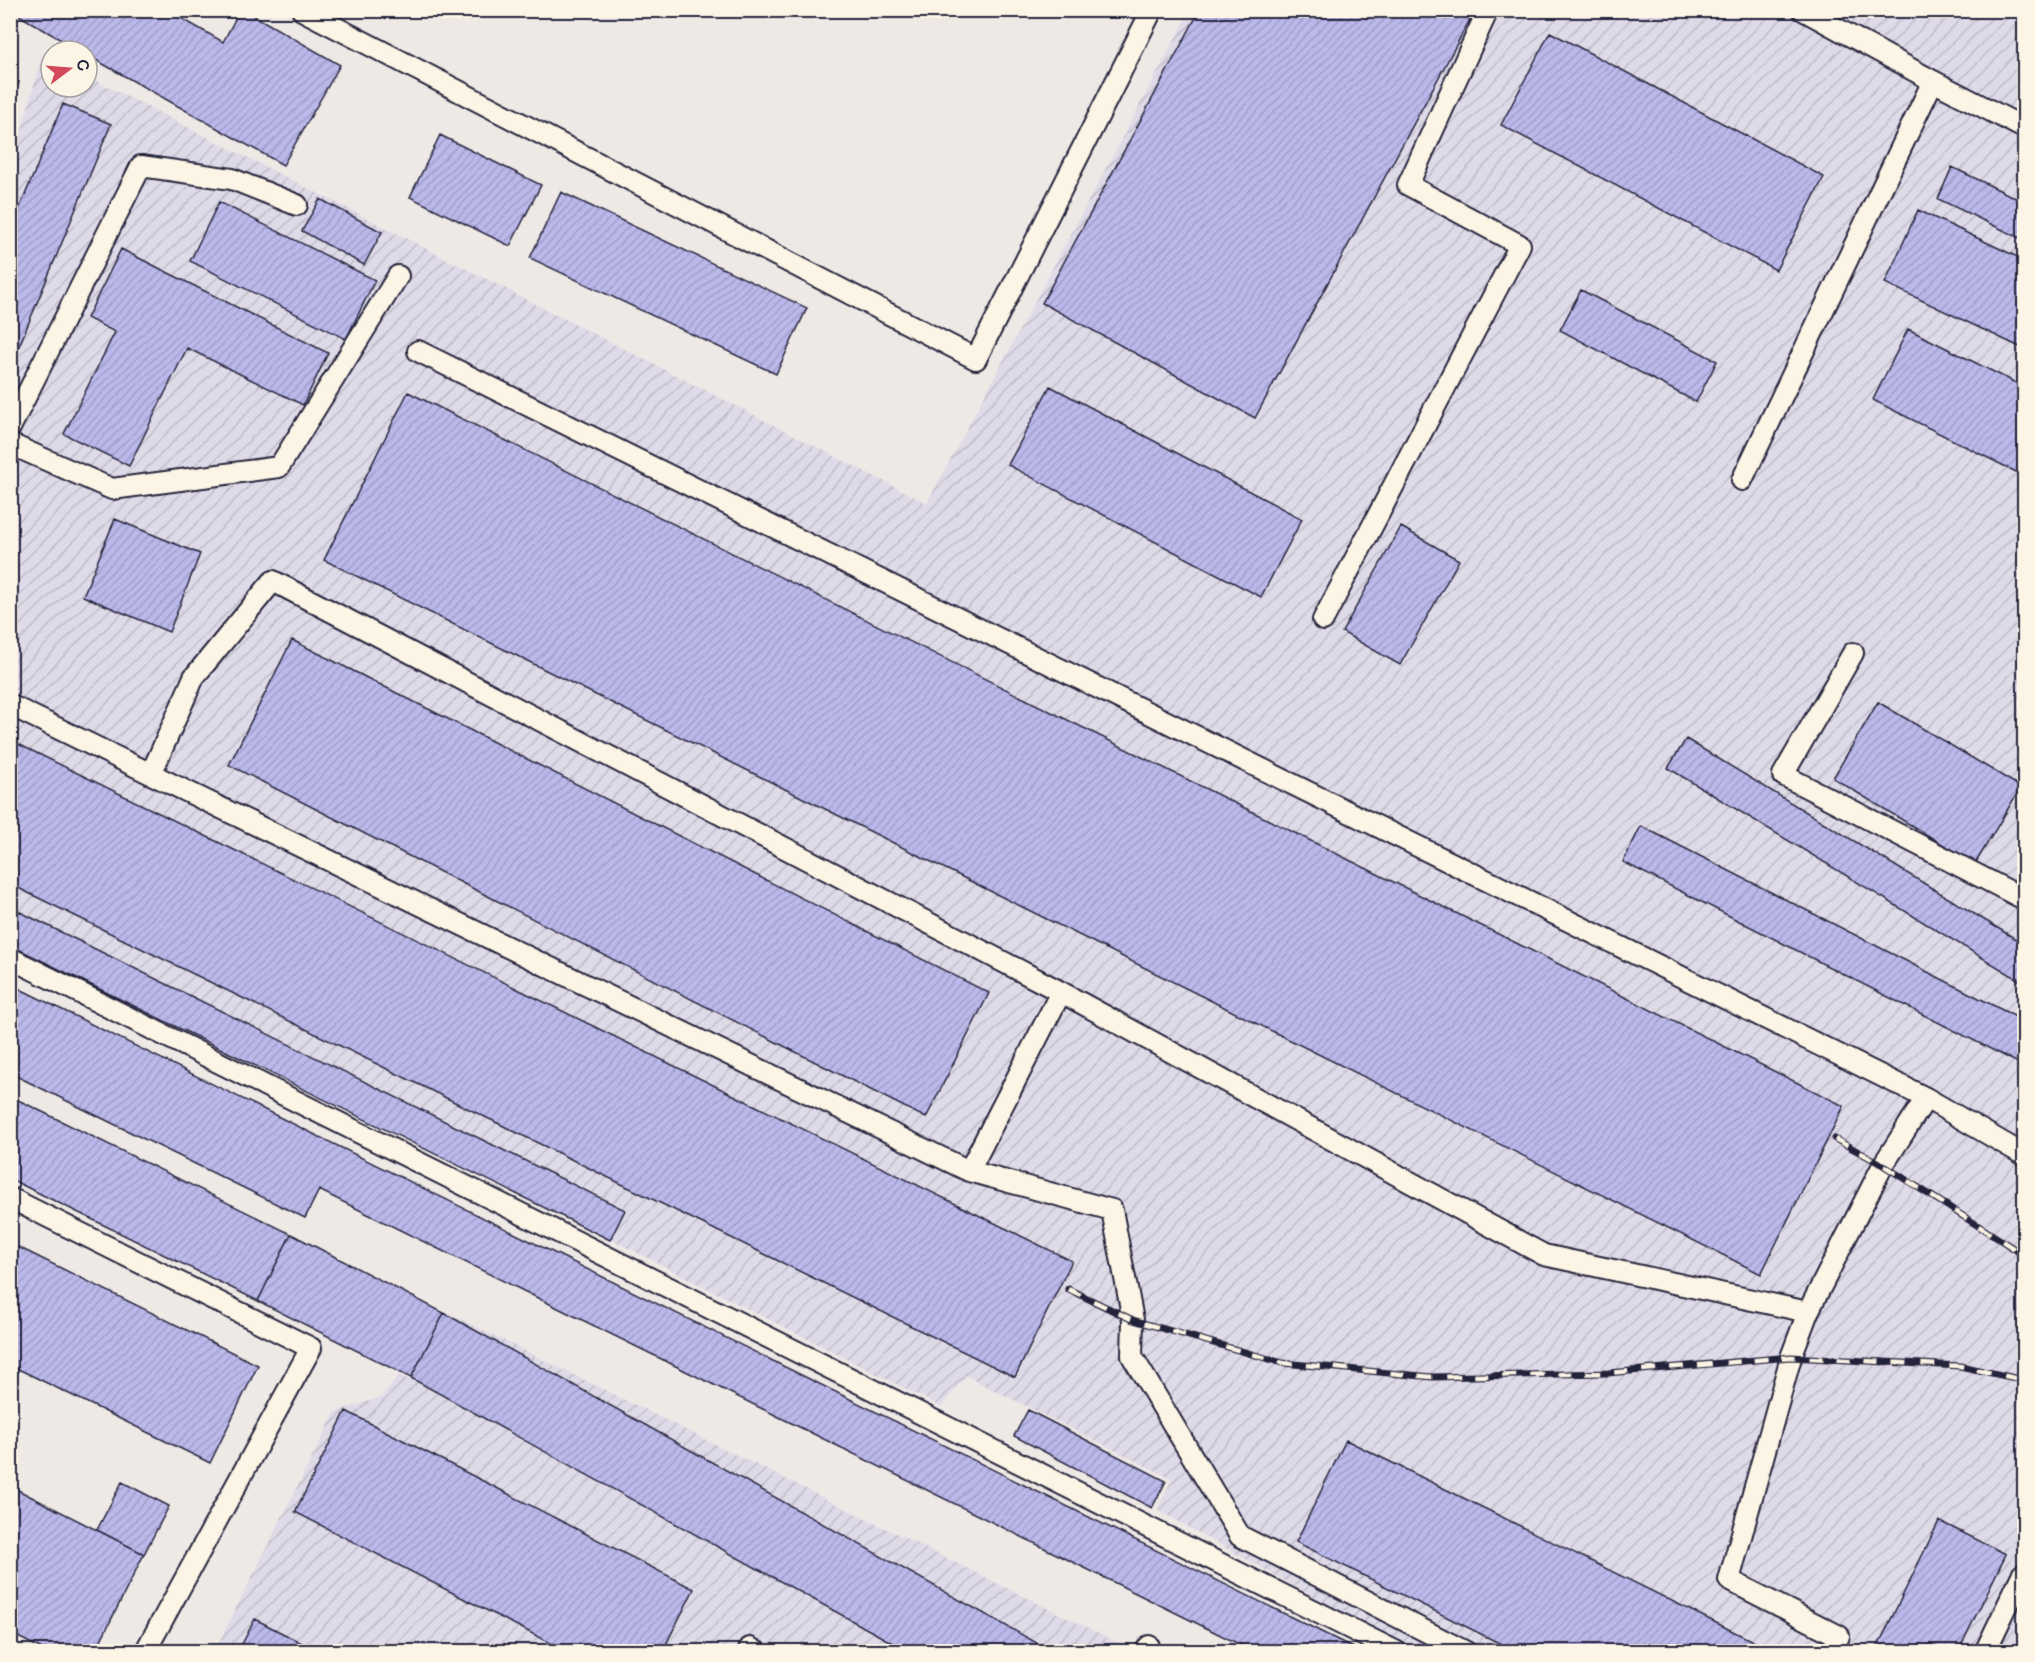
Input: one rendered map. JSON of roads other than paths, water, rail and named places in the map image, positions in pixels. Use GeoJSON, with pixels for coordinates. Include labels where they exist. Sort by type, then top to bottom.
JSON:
{"type":"FeatureCollection","features":[{"type":"Feature","properties":{"kind":"lane"},"geometry":{"type":"LineString","coordinates":[[302,10],[976,359],[1152,10]]}},
{"type":"Feature","properties":{"kind":"lane"},"geometry":{"type":"LineString","coordinates":[[1323,620],[1520,245],[1408,185],[1488,10]]}},
{"type":"Feature","properties":{"kind":"lane"},"geometry":{"type":"LineString","coordinates":[[1803,10],[2025,128]]}},
{"type":"Feature","properties":{"kind":"lane"},"geometry":{"type":"LineString","coordinates":[[1742,480],[1933,81]]}},
{"type":"Feature","properties":{"kind":"lane"},"geometry":{"type":"LineString","coordinates":[[10,428],[141,166],[232,178],[297,205]]}},
{"type":"Feature","properties":{"kind":"lane"},"geometry":{"type":"LineString","coordinates":[[10,444],[112,489],[279,467],[398,276]]}},
{"type":"Feature","properties":{"kind":"lane"},"geometry":{"type":"LineString","coordinates":[[418,351],[1926,1098],[2025,1155]]}},
{"type":"Feature","properties":{"kind":"lane"},"geometry":{"type":"LineString","coordinates":[[151,774],[194,677],[273,581],[1061,993],[1544,1255],[1808,1312]]}},
{"type":"Feature","properties":{"kind":"lane"},"geometry":{"type":"LineString","coordinates":[[1853,653],[1783,775],[2025,899]]}},
{"type":"Feature","properties":{"kind":"lane"},"geometry":{"type":"LineString","coordinates":[[10,705],[969,1171],[1112,1210],[1133,1320],[1132,1356],[1240,1536],[1466,1652]]}},
{"type":"Feature","properties":{"kind":"lane"},"geometry":{"type":"LineString","coordinates":[[10,958],[1397,1652]]}},
{"type":"Feature","properties":{"kind":"lane"},"geometry":{"type":"LineString","coordinates":[[969,1171],[1061,993]]}},
{"type":"Feature","properties":{"kind":"lane"},"geometry":{"type":"LineString","coordinates":[[1832,1652],[1839,1636],[1730,1580],[1791,1358],[1808,1312],[1883,1165],[1926,1098]]}},
{"type":"Feature","properties":{"kind":"lane"},"geometry":{"type":"LineString","coordinates":[[10,1198],[311,1348],[145,1652]]}},
{"type":"Feature","properties":{"kind":"lane"},"geometry":{"type":"LineString","coordinates":[[1985,1652],[2022,1575],[2025,1576]]}},
{"type":"Feature","properties":{"kind":"lane"},"geometry":{"type":"LineString","coordinates":[[748,1652],[750,1648],[757,1652]]}},
{"type":"Feature","properties":{"kind":"railway"},"geometry":{"type":"LineString","coordinates":[[1835,1139],[1883,1165],[2024,1255]]}},
{"type":"Feature","properties":{"kind":"railway"},"geometry":{"type":"LineString","coordinates":[[1068,1289],[1133,1320],[1283,1363],[1432,1377],[1608,1373],[1791,1357],[1960,1366],[2024,1380]]}}]}
